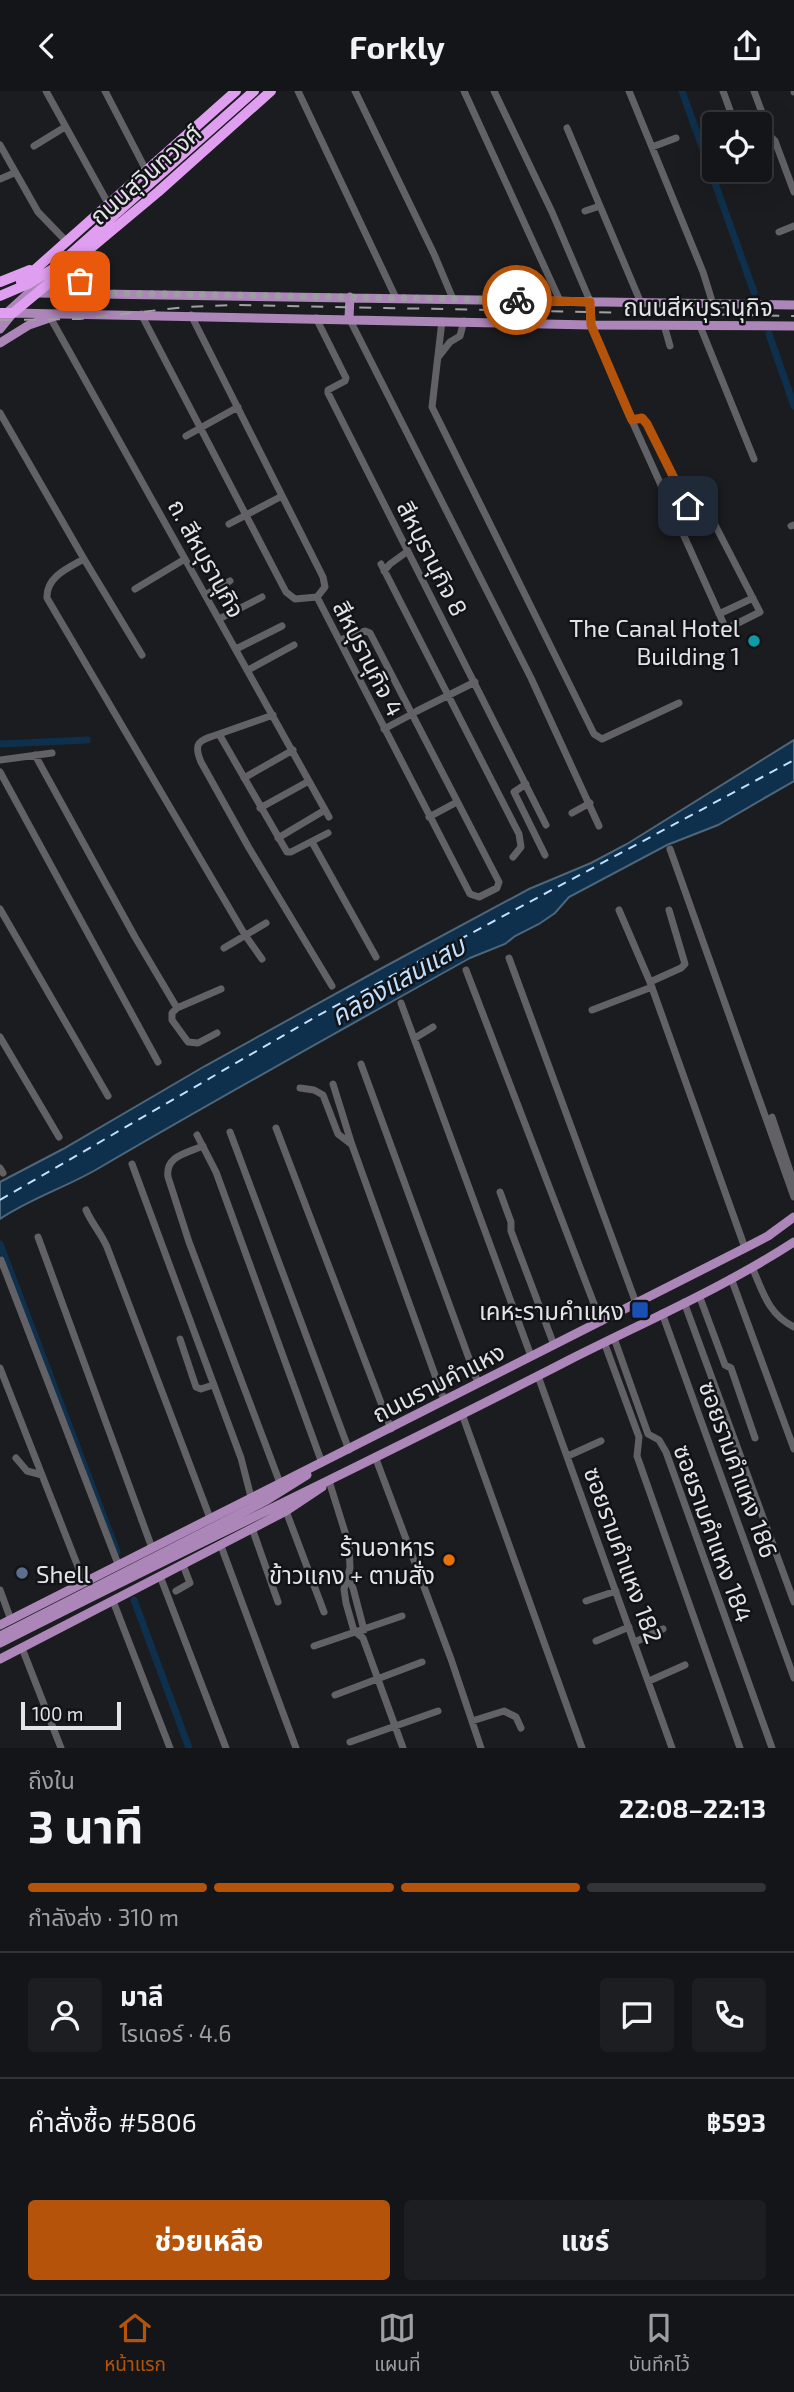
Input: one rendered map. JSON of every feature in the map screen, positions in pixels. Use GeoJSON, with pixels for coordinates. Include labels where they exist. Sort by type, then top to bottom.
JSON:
{"type":"FeatureCollection","features":[{"type":"Feature","properties":{"kind":"highway","name":"ถนนสุวินทวงศ์"},"geometry":{"type":"LineString","coordinates":[[0,302],[3,294],[39,267],[236,91]]}},
{"type":"Feature","properties":{"kind":"highway"},"geometry":{"type":"LineString","coordinates":[[3,294],[62,267],[254,91]]}},
{"type":"Feature","properties":{"kind":"highway","name":"ถนนสุวินทวงศ์"},"geometry":{"type":"LineString","coordinates":[[13,313],[62,267],[79,258],[118,226],[271,91]]}},
{"type":"Feature","properties":{"kind":"highway"},"geometry":{"type":"LineString","coordinates":[[99,213],[95,220],[99,226],[118,226]]}},
{"type":"Feature","properties":{"kind":"highway"},"geometry":{"type":"LineString","coordinates":[[51,256],[47,263],[51,269],[62,267]]}},
{"type":"Feature","properties":{"kind":"highway"},"geometry":{"type":"LineString","coordinates":[[0,282],[39,267]]}},
{"type":"Feature","properties":{"kind":"highway"},"geometry":{"type":"LineString","coordinates":[[3,294],[37,293]]}},
{"type":"Feature","properties":{"kind":"highway"},"geometry":{"type":"LineString","coordinates":[[0,313],[13,313]]}},
{"type":"Feature","properties":{"kind":"main road"},"geometry":{"type":"LineString","coordinates":[[79,258],[76,270],[78,277],[99,293]]}},
{"type":"Feature","properties":{"kind":"main road"},"geometry":{"type":"LineString","coordinates":[[0,319],[62,267]]}},
{"type":"Feature","properties":{"kind":"main road","name":"ถนนสีหบุรานุกิจ"},"geometry":{"type":"LineString","coordinates":[[37,293],[794,305]]}},
{"type":"Feature","properties":{"kind":"main road"},"geometry":{"type":"LineString","coordinates":[[349,318],[350,297]]}},
{"type":"Feature","properties":{"kind":"main road"},"geometry":{"type":"LineString","coordinates":[[590,302],[591,325]]}},
{"type":"Feature","properties":{"kind":"main road","name":"ถนนสีหบุรานุกิจ"},"geometry":{"type":"LineString","coordinates":[[13,313],[591,325],[794,326]]}},
{"type":"Feature","properties":{"kind":"main road"},"geometry":{"type":"LineString","coordinates":[[0,329],[13,313]]}},
{"type":"Feature","properties":{"kind":"main road"},"geometry":{"type":"LineString","coordinates":[[0,343],[29,325],[63,314]]}},
{"type":"Feature","properties":{"kind":"main road","name":"ถนนรามคำแหง"},"geometry":{"type":"LineString","coordinates":[[0,1625],[601,1322],[768,1236],[794,1217]]}},
{"type":"Feature","properties":{"kind":"main road","name":"ถนนรามคำแหง"},"geometry":{"type":"LineString","coordinates":[[0,1636],[306,1490],[329,1482],[684,1303],[794,1242]]}},
{"type":"Feature","properties":{"kind":"main road","name":"ถนนรามคำแหง"},"geometry":{"type":"LineString","coordinates":[[0,1643],[296,1484],[322,1463]]}},
{"type":"Feature","properties":{"kind":"main road","name":"ถนนรามคำแหง"},"geometry":{"type":"LineString","coordinates":[[0,1659],[221,1546],[286,1511],[329,1482]]}},
{"type":"Feature","properties":{"kind":"street"},"geometry":{"type":"LineString","coordinates":[[46,91],[108,205]]}},
{"type":"Feature","properties":{"kind":"street"},"geometry":{"type":"LineString","coordinates":[[105,91],[147,172]]}},
{"type":"Feature","properties":{"kind":"street"},"geometry":{"type":"LineString","coordinates":[[298,91],[396,298]]}},
{"type":"Feature","properties":{"kind":"street"},"geometry":{"type":"LineString","coordinates":[[355,91],[453,299]]}},
{"type":"Feature","properties":{"kind":"street"},"geometry":{"type":"LineString","coordinates":[[464,91],[560,301]]}},
{"type":"Feature","properties":{"kind":"street"},"geometry":{"type":"LineString","coordinates":[[494,91],[552,212],[590,302]]}},
{"type":"Feature","properties":{"kind":"street"},"geometry":{"type":"LineString","coordinates":[[629,91],[703,272],[713,304]]}},
{"type":"Feature","properties":{"kind":"street"},"geometry":{"type":"LineString","coordinates":[[723,91],[731,112]]}},
{"type":"Feature","properties":{"kind":"street"},"geometry":{"type":"LineString","coordinates":[[754,91],[762,112]]}},
{"type":"Feature","properties":{"kind":"street"},"geometry":{"type":"LineString","coordinates":[[34,146],[65,127]]}},
{"type":"Feature","properties":{"kind":"street"},"geometry":{"type":"LineString","coordinates":[[567,128],[641,303]]}},
{"type":"Feature","properties":{"kind":"street"},"geometry":{"type":"LineString","coordinates":[[652,147],[676,138]]}},
{"type":"Feature","properties":{"kind":"street"},"geometry":{"type":"LineString","coordinates":[[772,138],[794,192]]}},
{"type":"Feature","properties":{"kind":"street"},"geometry":{"type":"LineString","coordinates":[[0,145],[37,212],[67,242]]}},
{"type":"Feature","properties":{"kind":"street"},"geometry":{"type":"LineString","coordinates":[[0,179],[14,173]]}},
{"type":"Feature","properties":{"kind":"street"},"geometry":{"type":"LineString","coordinates":[[585,211],[600,206]]}},
{"type":"Feature","properties":{"kind":"street"},"geometry":{"type":"LineString","coordinates":[[779,232],[794,226]]}},
{"type":"Feature","properties":{"kind":"street","name":"สีหบุรานุกิจ 4"},"geometry":{"type":"LineString","coordinates":[[141,314],[290,597],[317,597],[470,894],[479,897],[498,888],[499,882],[457,802]]}},
{"type":"Feature","properties":{"kind":"street"},"geometry":{"type":"LineString","coordinates":[[191,316],[323,577],[325,587],[317,597]]}},
{"type":"Feature","properties":{"kind":"street","name":"ถ. สีหบุรานุกิจ"},"geometry":{"type":"LineString","coordinates":[[50,317],[327,813],[278,838]]}},
{"type":"Feature","properties":{"kind":"street","name":"สีหบุรานุกิจ 8"},"geometry":{"type":"LineString","coordinates":[[316,318],[346,378],[328,390],[328,393],[546,825]]}},
{"type":"Feature","properties":{"kind":"street"},"geometry":{"type":"LineString","coordinates":[[349,318],[531,678],[599,826]]}},
{"type":"Feature","properties":{"kind":"street"},"geometry":{"type":"LineString","coordinates":[[442,321],[432,407],[594,734],[602,739],[679,703]]}},
{"type":"Feature","properties":{"kind":"street"},"geometry":{"type":"LineString","coordinates":[[438,356],[450,342],[460,336],[464,321]]}},
{"type":"Feature","properties":{"kind":"street"},"geometry":{"type":"LineString","coordinates":[[591,325],[632,420],[726,629],[760,612],[712,519],[709,517],[695,522],[647,424],[642,418],[632,420]]}},
{"type":"Feature","properties":{"kind":"street"},"geometry":{"type":"LineString","coordinates":[[664,325],[670,346]]}},
{"type":"Feature","properties":{"kind":"street"},"geometry":{"type":"LineString","coordinates":[[700,326],[754,459]]}},
{"type":"Feature","properties":{"kind":"street"},"geometry":{"type":"LineString","coordinates":[[186,436],[238,407]]}},
{"type":"Feature","properties":{"kind":"street"},"geometry":{"type":"LineString","coordinates":[[0,413],[142,655]]}},
{"type":"Feature","properties":{"kind":"street"},"geometry":{"type":"LineString","coordinates":[[229,524],[282,496]]}},
{"type":"Feature","properties":{"kind":"street"},"geometry":{"type":"LineString","coordinates":[[678,520],[692,515]]}},
{"type":"Feature","properties":{"kind":"street"},"geometry":{"type":"LineString","coordinates":[[408,551],[382,568],[519,834],[521,848],[513,857]]}},
{"type":"Feature","properties":{"kind":"street"},"geometry":{"type":"LineString","coordinates":[[84,559],[57,576],[50,584],[47,598],[245,935],[262,959]]}},
{"type":"Feature","properties":{"kind":"street"},"geometry":{"type":"LineString","coordinates":[[135,589],[185,559]]}},
{"type":"Feature","properties":{"kind":"street"},"geometry":{"type":"LineString","coordinates":[[205,595],[230,581]]}},
{"type":"Feature","properties":{"kind":"street"},"geometry":{"type":"LineString","coordinates":[[219,619],[262,597]]}},
{"type":"Feature","properties":{"kind":"street"},"geometry":{"type":"LineString","coordinates":[[719,614],[753,598]]}},
{"type":"Feature","properties":{"kind":"street"},"geometry":{"type":"LineString","coordinates":[[236,649],[282,626]]}},
{"type":"Feature","properties":{"kind":"street"},"geometry":{"type":"LineString","coordinates":[[340,641],[365,631],[370,633],[415,713],[457,802],[429,817]]}},
{"type":"Feature","properties":{"kind":"street"},"geometry":{"type":"LineString","coordinates":[[248,670],[293,645]]}},
{"type":"Feature","properties":{"kind":"street"},"geometry":{"type":"LineString","coordinates":[[384,729],[475,682]]}},
{"type":"Feature","properties":{"kind":"street"},"geometry":{"type":"LineString","coordinates":[[273,715],[202,740],[198,743],[197,752],[249,848],[332,986]]}},
{"type":"Feature","properties":{"kind":"street"},"geometry":{"type":"LineString","coordinates":[[219,734],[260,808],[289,852],[328,833]]}},
{"type":"Feature","properties":{"kind":"street"},"geometry":{"type":"LineString","coordinates":[[244,778],[293,750]]}},
{"type":"Feature","properties":{"kind":"street"},"geometry":{"type":"LineString","coordinates":[[0,760],[51,753]]}},
{"type":"Feature","properties":{"kind":"street"},"geometry":{"type":"LineString","coordinates":[[35,755],[177,1008]]}},
{"type":"Feature","properties":{"kind":"street"},"geometry":{"type":"LineString","coordinates":[[0,772],[159,1062]]}},
{"type":"Feature","properties":{"kind":"street"},"geometry":{"type":"LineString","coordinates":[[260,808],[309,781]]}},
{"type":"Feature","properties":{"kind":"street"},"geometry":{"type":"LineString","coordinates":[[526,784],[514,792],[545,855]]}},
{"type":"Feature","properties":{"kind":"street"},"geometry":{"type":"LineString","coordinates":[[572,813],[590,803]]}},
{"type":"Feature","properties":{"kind":"street"},"geometry":{"type":"LineString","coordinates":[[312,842],[376,957]]}},
{"type":"Feature","properties":{"kind":"street"},"geometry":{"type":"LineString","coordinates":[[670,849],[791,1181]]}},
{"type":"Feature","properties":{"kind":"street"},"geometry":{"type":"LineString","coordinates":[[0,909],[108,1096]]}},
{"type":"Feature","properties":{"kind":"street"},"geometry":{"type":"LineString","coordinates":[[619,910],[651,985],[745,1248]]}},
{"type":"Feature","properties":{"kind":"street"},"geometry":{"type":"LineString","coordinates":[[592,1010],[651,985],[685,964],[669,910]]}},
{"type":"Feature","properties":{"kind":"street"},"geometry":{"type":"LineString","coordinates":[[224,948],[266,923]]}},
{"type":"Feature","properties":{"kind":"street"},"geometry":{"type":"LineString","coordinates":[[509,958],[636,1303]]}},
{"type":"Feature","properties":{"kind":"street"},"geometry":{"type":"LineString","coordinates":[[466,969],[601,1322]]}},
{"type":"Feature","properties":{"kind":"street"},"geometry":{"type":"LineString","coordinates":[[218,1033],[198,1043],[188,1042],[172,1020],[172,1013],[177,1008],[221,989]]}},
{"type":"Feature","properties":{"kind":"street"},"geometry":{"type":"LineString","coordinates":[[401,1003],[531,1356]]}},
{"type":"Feature","properties":{"kind":"street"},"geometry":{"type":"LineString","coordinates":[[415,1038],[433,1027]]}},
{"type":"Feature","properties":{"kind":"street"},"geometry":{"type":"LineString","coordinates":[[0,1037],[59,1137]]}},
{"type":"Feature","properties":{"kind":"street"},"geometry":{"type":"LineString","coordinates":[[361,1064],[478,1383]]}},
{"type":"Feature","properties":{"kind":"street"},"geometry":{"type":"LineString","coordinates":[[333,1084],[352,1145],[444,1400]]}},
{"type":"Feature","properties":{"kind":"street"},"geometry":{"type":"LineString","coordinates":[[300,1088],[314,1090],[323,1095],[338,1134],[352,1145]]}},
{"type":"Feature","properties":{"kind":"street"},"geometry":{"type":"LineString","coordinates":[[772,1117],[794,1197]]}},
{"type":"Feature","properties":{"kind":"street"},"geometry":{"type":"LineString","coordinates":[[276,1128],[391,1429]]}},
{"type":"Feature","properties":{"kind":"street"},"geometry":{"type":"LineString","coordinates":[[230,1132],[349,1450]]}},
{"type":"Feature","properties":{"kind":"street"},"geometry":{"type":"LineString","coordinates":[[197,1135],[216,1172],[322,1463]]}},
{"type":"Feature","properties":{"kind":"street"},"geometry":{"type":"LineString","coordinates":[[203,1146],[171,1160],[167,1167],[168,1177],[193,1253],[280,1483]]}},
{"type":"Feature","properties":{"kind":"street"},"geometry":{"type":"LineString","coordinates":[[131,1164],[241,1458],[251,1497]]}},
{"type":"Feature","properties":{"kind":"street"},"geometry":{"type":"LineString","coordinates":[[500,1192],[511,1222],[511,1231],[554,1345]]}},
{"type":"Feature","properties":{"kind":"street"},"geometry":{"type":"LineString","coordinates":[[86,1210],[107,1247],[210,1518]]}},
{"type":"Feature","properties":{"kind":"street"},"geometry":{"type":"LineString","coordinates":[[38,1237],[152,1548]]}},
{"type":"Feature","properties":{"kind":"street"},"geometry":{"type":"LineString","coordinates":[[1,1260],[118,1565]]}},
{"type":"Feature","properties":{"kind":"street"},"geometry":{"type":"LineString","coordinates":[[752,1267],[771,1310],[794,1327]]}},
{"type":"Feature","properties":{"kind":"street"},"geometry":{"type":"LineString","coordinates":[[732,1278],[794,1449]]}},
{"type":"Feature","properties":{"kind":"street"},"geometry":{"type":"LineString","coordinates":[[699,1295],[725,1365],[731,1368],[755,1438]]}},
{"type":"Feature","properties":{"kind":"street"},"geometry":{"type":"LineString","coordinates":[[684,1303],[794,1602]]}},
{"type":"Feature","properties":{"kind":"street","name":"ซอยรามคำแหง 186"},"geometry":{"type":"LineString","coordinates":[[662,1313],[794,1678]]}},
{"type":"Feature","properties":{"kind":"street","name":"ซอยรามคำแหง 184"},"geometry":{"type":"LineString","coordinates":[[614,1338],[648,1434],[659,1440],[666,1452],[772,1748]]}},
{"type":"Feature","properties":{"kind":"street"},"geometry":{"type":"LineString","coordinates":[[180,1339],[196,1387],[201,1389],[213,1385]]}},
{"type":"Feature","properties":{"kind":"street","name":"ซอยรามคำแหง 184"},"geometry":{"type":"LineString","coordinates":[[604,1342],[639,1437],[637,1456],[740,1748]]}},
{"type":"Feature","properties":{"kind":"street"},"geometry":{"type":"LineString","coordinates":[[0,1368],[84,1581]]}},
{"type":"Feature","properties":{"kind":"street","name":"ซอยรามคำแหง 182"},"geometry":{"type":"LineString","coordinates":[[538,1376],[672,1748]]}},
{"type":"Feature","properties":{"kind":"street"},"geometry":{"type":"LineString","coordinates":[[623,1392],[633,1388]]}},
{"type":"Feature","properties":{"kind":"street"},"geometry":{"type":"LineString","coordinates":[[462,1414],[582,1748]]}},
{"type":"Feature","properties":{"kind":"street"},"geometry":{"type":"LineString","coordinates":[[639,1437],[648,1434]]}},
{"type":"Feature","properties":{"kind":"street"},"geometry":{"type":"LineString","coordinates":[[568,1456],[601,1441]]}},
{"type":"Feature","properties":{"kind":"street"},"geometry":{"type":"LineString","coordinates":[[16,1458],[27,1471],[42,1475]]}},
{"type":"Feature","properties":{"kind":"street"},"geometry":{"type":"LineString","coordinates":[[376,1458],[481,1748]]}},
{"type":"Feature","properties":{"kind":"street"},"geometry":{"type":"LineString","coordinates":[[329,1482],[351,1556],[344,1589],[354,1631],[363,1638]]}},
{"type":"Feature","properties":{"kind":"street"},"geometry":{"type":"LineString","coordinates":[[286,1511],[324,1612]]}},
{"type":"Feature","properties":{"kind":"street"},"geometry":{"type":"LineString","coordinates":[[252,1528],[278,1602]]}},
{"type":"Feature","properties":{"kind":"street"},"geometry":{"type":"LineString","coordinates":[[221,1546],[296,1748]]}},
{"type":"Feature","properties":{"kind":"street"},"geometry":{"type":"LineString","coordinates":[[176,1591],[190,1583],[183,1565]]}},
{"type":"Feature","properties":{"kind":"street"},"geometry":{"type":"LineString","coordinates":[[160,1576],[226,1748]]}},
{"type":"Feature","properties":{"kind":"street"},"geometry":{"type":"LineString","coordinates":[[348,1578],[354,1587],[364,1627],[363,1638],[403,1748]]}},
{"type":"Feature","properties":{"kind":"street"},"geometry":{"type":"LineString","coordinates":[[0,1590],[11,1620]]}},
{"type":"Feature","properties":{"kind":"street"},"geometry":{"type":"LineString","coordinates":[[586,1601],[616,1591]]}},
{"type":"Feature","properties":{"kind":"street"},"geometry":{"type":"LineString","coordinates":[[113,1601],[170,1748]]}},
{"type":"Feature","properties":{"kind":"street"},"geometry":{"type":"LineString","coordinates":[[314,1646],[402,1616]]}},
{"type":"Feature","properties":{"kind":"street"},"geometry":{"type":"LineString","coordinates":[[596,1641],[629,1627]]}},
{"type":"Feature","properties":{"kind":"street"},"geometry":{"type":"LineString","coordinates":[[635,1642],[663,1629]]}},
{"type":"Feature","properties":{"kind":"street"},"geometry":{"type":"LineString","coordinates":[[22,1648],[61,1748]]}},
{"type":"Feature","properties":{"kind":"street"},"geometry":{"type":"LineString","coordinates":[[335,1695],[422,1662]]}},
{"type":"Feature","properties":{"kind":"street"},"geometry":{"type":"LineString","coordinates":[[649,1681],[685,1665]]}},
{"type":"Feature","properties":{"kind":"street"},"geometry":{"type":"LineString","coordinates":[[351,1742],[438,1711]]}},
{"type":"Feature","properties":{"kind":"street"},"geometry":{"type":"LineString","coordinates":[[472,1721],[504,1711],[516,1717],[521,1728]]}},
{"type":"Feature","properties":{"kind":"water","name":"คลองแสนแสบ"},"geometry":{"type":"Polygon","coordinates":[[[794,740],[794,781],[718,825],[667,845],[569,897],[555,913],[505,944],[470,958],[87,1175],[0,1219],[0,1182],[384,967],[529,889],[591,863],[627,844],[794,740]]]}},
{"type":"Feature","properties":{"kind":"waterway"},"geometry":{"type":"LineString","coordinates":[[682,91],[754,292]]}},
{"type":"Feature","properties":{"kind":"waterway"},"geometry":{"type":"LineString","coordinates":[[769,334],[794,406]]}},
{"type":"Feature","properties":{"kind":"waterway"},"geometry":{"type":"LineString","coordinates":[[0,744],[87,740]]}},
{"type":"Feature","properties":{"kind":"waterway"},"geometry":{"type":"LineString","coordinates":[[0,1244],[117,1552]]}},
{"type":"Feature","properties":{"kind":"waterway"},"geometry":{"type":"LineString","coordinates":[[134,1600],[189,1748]]}},
{"type":"Feature","properties":{"kind":"ferry route"},"geometry":{"type":"LineString","coordinates":[[0,1200],[317,1016],[794,760]]}},
{"type":"Feature","properties":{"kind":"railway"},"geometry":{"type":"LineString","coordinates":[[0,320],[80,319],[185,307],[236,305],[794,316]]}},
{"type":"Feature","properties":{"kind":"way so far"},"geometry":{"type":"LineString","coordinates":[[80,281],[99,293],[517,300]]}},
{"type":"Feature","properties":{"kind":"place","name":"The Canal Hotel Building 1"},"geometry":{"type":"Point","coordinates":[754,641]}},
{"type":"Feature","properties":{"kind":"place","name":"เคหะรามคำแหง"},"geometry":{"type":"Point","coordinates":[640,1310]}},
{"type":"Feature","properties":{"kind":"place","name":"ร้านอาหาร ข้าวแกง + ตามสั่ง"},"geometry":{"type":"Point","coordinates":[449,1560]}},
{"type":"Feature","properties":{"kind":"place","name":"Shell"},"geometry":{"type":"Point","coordinates":[22,1573]}},
{"type":"Feature","properties":{"kind":"route"},"geometry":{"type":"LineString","coordinates":[[517,300],[590,302],[591,325],[632,420],[642,418],[647,424],[688,506]]}}]}
